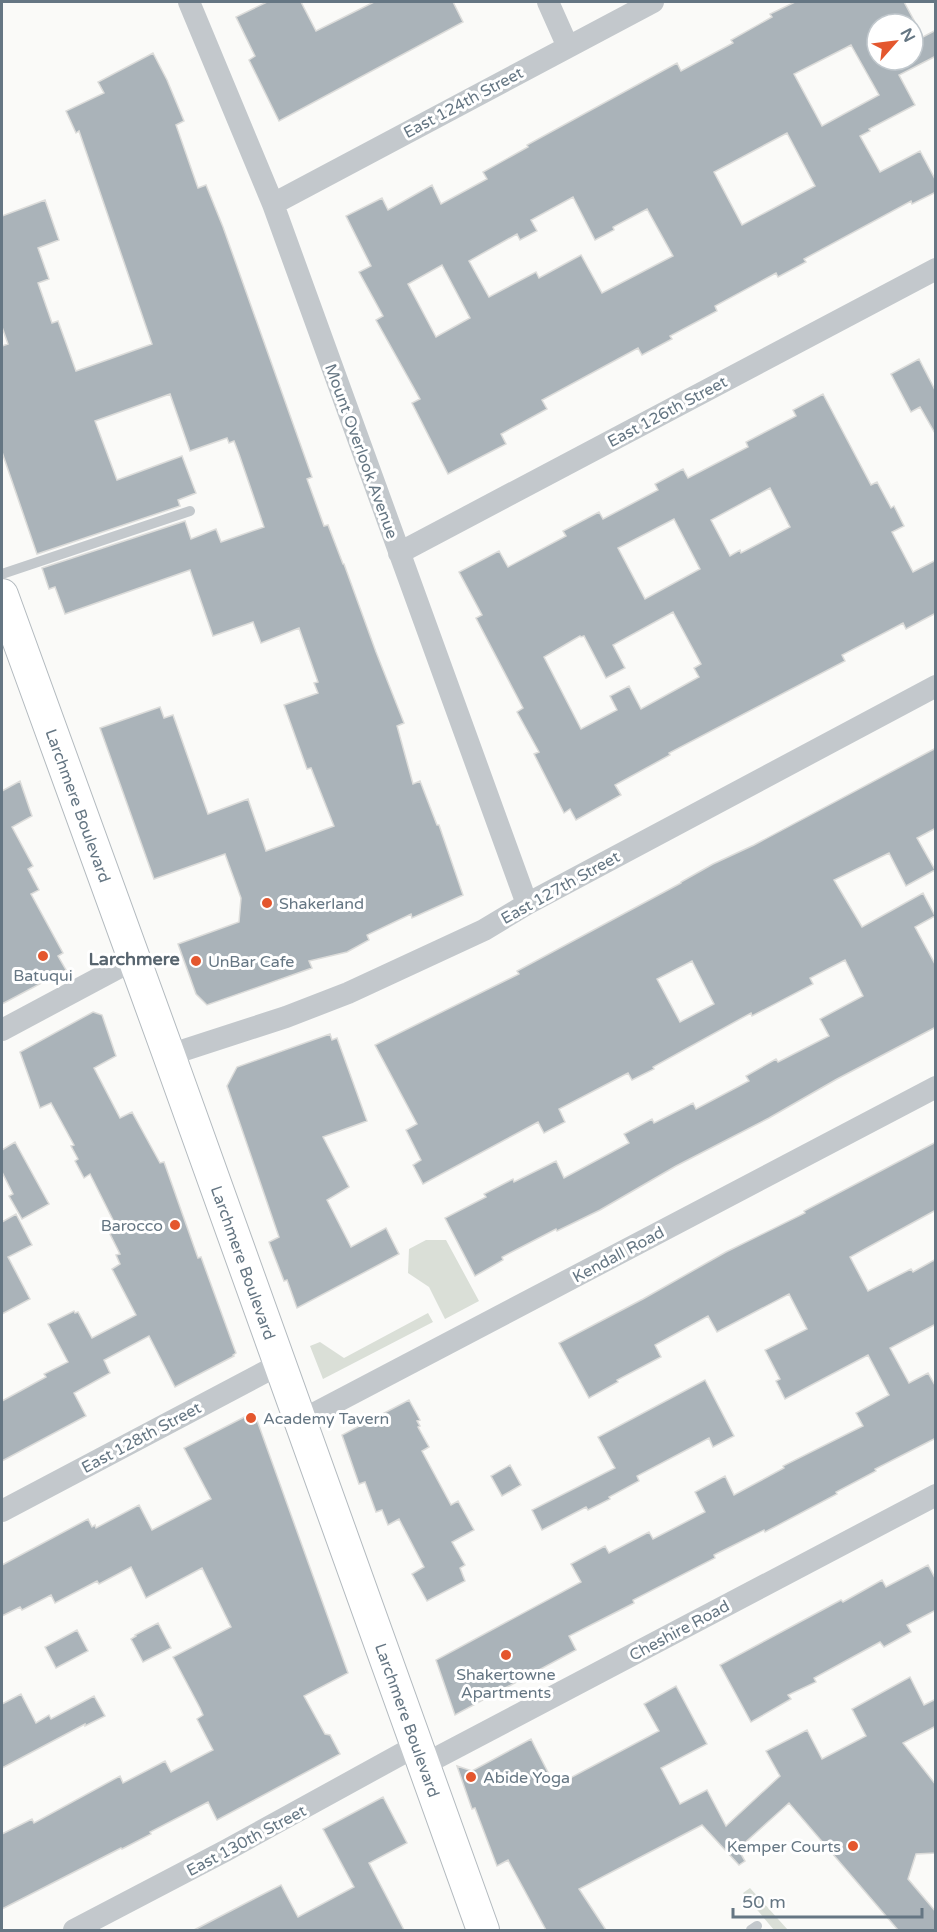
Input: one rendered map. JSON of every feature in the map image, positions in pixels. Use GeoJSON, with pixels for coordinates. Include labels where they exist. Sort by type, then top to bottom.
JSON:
{"type":"FeatureCollection","features":[{"type":"Feature","properties":{"kind":"main road","name":"Larchmere Boulevard"},"geometry":{"type":"LineString","coordinates":[[3,603],[169,1055],[483,1930]]}},
{"type":"Feature","properties":{"kind":"street","name":"Mount Overlook Avenue"},"geometry":{"type":"LineString","coordinates":[[189,2],[273,204],[527,904]]}},
{"type":"Feature","properties":{"kind":"street"},"geometry":{"type":"LineString","coordinates":[[548,2],[568,46]]}},
{"type":"Feature","properties":{"kind":"street","name":"East 124th Street"},"geometry":{"type":"LineString","coordinates":[[273,204],[653,2]]}},
{"type":"Feature","properties":{"kind":"street","name":"East 126th Street"},"geometry":{"type":"LineString","coordinates":[[399,553],[936,269]]}},
{"type":"Feature","properties":{"kind":"street","name":"East 127th Street"},"geometry":{"type":"LineString","coordinates":[[169,1055],[286,1017],[348,993],[484,930],[527,904],[936,686]]}},
{"type":"Feature","properties":{"kind":"street"},"geometry":{"type":"LineString","coordinates":[[2,1030],[133,960]]}},
{"type":"Feature","properties":{"kind":"street","name":"Kendall Road"},"geometry":{"type":"LineString","coordinates":[[300,1421],[936,1087]]}},
{"type":"Feature","properties":{"kind":"street","name":"East 128th Street"},"geometry":{"type":"LineString","coordinates":[[2,1511],[280,1364]]}},
{"type":"Feature","properties":{"kind":"street","name":"Cheshire Road"},"geometry":{"type":"LineString","coordinates":[[420,1756],[936,1495]]}},
{"type":"Feature","properties":{"kind":"street","name":"East 130th Street"},"geometry":{"type":"LineString","coordinates":[[74,1930],[225,1851],[420,1756]]}},
{"type":"Feature","properties":{"kind":"lane"},"geometry":{"type":"LineString","coordinates":[[2,574],[190,511]]}},
{"type":"Feature","properties":{"kind":"shaded area"},"geometry":{"type":"Polygon","coordinates":[[[426,1240],[446,1240],[479,1301],[445,1319],[429,1287],[408,1273],[409,1249],[426,1240]]]}},
{"type":"Feature","properties":{"kind":"shaded area"},"geometry":{"type":"Polygon","coordinates":[[[428,1313],[433,1322],[323,1379],[310,1346],[320,1342],[344,1358],[428,1313]]]}},
{"type":"Feature","properties":{"kind":"shaded area"},"geometry":{"type":"Polygon","coordinates":[[[750,1888],[788,1930],[774,1930],[743,1893],[750,1888]]]}},
{"type":"Feature","properties":{"kind":"building"},"geometry":{"type":"Polygon","coordinates":[[[267,2],[301,2],[316,31],[374,2],[453,2],[463,22],[279,121],[249,60],[255,56],[236,17],[267,2]]]}},
{"type":"Feature","properties":{"kind":"building"},"geometry":{"type":"Polygon","coordinates":[[[795,2],[904,2],[909,12],[865,12],[865,70],[851,45],[794,74],[822,126],[879,95],[866,72],[905,72],[899,75],[915,105],[860,136],[880,172],[920,151],[936,181],[936,192],[912,204],[911,201],[804,259],[806,262],[778,277],[776,273],[715,306],[717,311],[670,336],[672,339],[642,355],[638,348],[542,400],[547,409],[501,434],[506,444],[448,474],[412,403],[420,399],[376,320],[383,316],[359,272],[371,266],[346,216],[382,198],[388,210],[432,185],[441,204],[487,179],[483,172],[528,147],[527,145],[677,63],[681,71],[733,43],[731,40],[772,17],[770,14],[795,2]],[[787,133],[714,172],[742,225],[815,186],[787,133]],[[573,197],[531,220],[537,231],[520,240],[517,234],[469,261],[489,297],[536,272],[539,278],[581,255],[602,293],[673,256],[647,209],[613,227],[614,230],[595,240],[573,197]],[[442,265],[408,284],[436,337],[470,318],[442,265]]]}},
{"type":"Feature","properties":{"kind":"building"},"geometry":{"type":"Polygon","coordinates":[[[936,30],[936,56],[925,62],[925,36],[936,30]]]}},
{"type":"Feature","properties":{"kind":"building"},"geometry":{"type":"Polygon","coordinates":[[[153,53],[184,121],[176,125],[198,188],[206,185],[223,227],[312,477],[307,479],[324,526],[328,525],[344,564],[404,723],[397,726],[413,784],[420,781],[437,825],[439,825],[463,895],[412,918],[411,914],[367,935],[369,940],[347,952],[309,961],[312,968],[207,1005],[196,994],[178,944],[239,922],[241,898],[225,854],[154,879],[100,728],[160,707],[164,718],[173,715],[208,814],[248,799],[266,851],[334,826],[311,768],[307,769],[284,705],[318,693],[314,683],[318,682],[299,628],[261,643],[253,622],[213,636],[190,570],[65,614],[55,587],[49,589],[42,568],[185,521],[191,539],[216,529],[221,542],[264,527],[239,454],[234,441],[229,443],[227,438],[190,451],[170,394],[95,421],[117,480],[182,456],[196,493],[178,500],[180,506],[37,554],[2,452],[2,346],[8,344],[2,327],[2,216],[45,200],[59,240],[38,248],[49,279],[38,283],[52,323],[58,321],[76,371],[152,344],[79,131],[76,133],[66,111],[104,93],[98,82],[153,53]]]}},
{"type":"Feature","properties":{"kind":"building"},"geometry":{"type":"Polygon","coordinates":[[[919,359],[936,392],[936,435],[920,407],[911,412],[891,374],[919,359]]]}},
{"type":"Feature","properties":{"kind":"building"},"geometry":{"type":"Polygon","coordinates":[[[823,394],[871,485],[877,482],[891,508],[894,506],[904,526],[892,532],[913,572],[936,560],[936,613],[906,629],[903,623],[842,655],[845,661],[669,753],[670,755],[615,785],[621,795],[576,820],[570,809],[564,813],[534,754],[539,752],[517,712],[523,708],[476,618],[482,615],[459,572],[499,551],[508,567],[566,536],[563,531],[599,512],[603,519],[658,490],[655,484],[683,469],[688,478],[748,447],[746,442],[796,416],[793,410],[823,394]],[[770,488],[711,520],[730,556],[740,550],[741,553],[790,527],[770,488]],[[674,519],[618,548],[645,599],[700,569],[674,519]],[[673,612],[613,645],[625,668],[606,678],[584,636],[580,636],[544,657],[581,729],[617,710],[610,696],[629,686],[641,709],[699,677],[694,668],[701,664],[673,612]]]}},
{"type":"Feature","properties":{"kind":"building"},"geometry":{"type":"Polygon","coordinates":[[[936,748],[936,828],[917,838],[935,870],[906,886],[889,853],[834,880],[862,927],[923,893],[935,916],[915,927],[936,966],[936,1027],[676,1166],[600,1210],[557,1231],[556,1229],[502,1257],[503,1260],[475,1276],[445,1218],[486,1197],[484,1194],[513,1179],[514,1182],[556,1161],[564,1178],[629,1143],[624,1134],[652,1119],[654,1123],[693,1103],[696,1109],[749,1081],[746,1076],[776,1059],[778,1062],[829,1036],[820,1019],[863,996],[845,960],[810,978],[813,984],[752,1016],[751,1013],[653,1067],[654,1069],[632,1080],[628,1073],[559,1109],[565,1122],[544,1133],[538,1122],[423,1184],[413,1165],[421,1160],[406,1130],[417,1124],[375,1045],[519,974],[517,971],[713,864],[754,845],[936,748]],[[692,961],[657,979],[680,1022],[714,1004],[692,961]]]}},
{"type":"Feature","properties":{"kind":"building"},"geometry":{"type":"Polygon","coordinates":[[[20,781],[32,816],[12,827],[33,866],[28,869],[39,890],[31,894],[63,953],[58,956],[66,970],[2,1004],[2,791],[20,781]]]}},
{"type":"Feature","properties":{"kind":"building"},"geometry":{"type":"Polygon","coordinates":[[[93,1012],[102,1015],[116,1056],[94,1068],[120,1118],[132,1112],[160,1163],[164,1162],[198,1258],[201,1257],[236,1353],[175,1387],[149,1336],[104,1360],[110,1373],[74,1393],[86,1416],[2,1461],[2,1401],[46,1377],[44,1374],[68,1362],[48,1324],[74,1311],[78,1312],[92,1338],[136,1315],[112,1269],[120,1264],[116,1255],[120,1254],[110,1234],[118,1230],[90,1174],[84,1178],[75,1161],[78,1159],[71,1146],[74,1145],[51,1103],[40,1108],[20,1052],[93,1012]]]}},
{"type":"Feature","properties":{"kind":"building"},"geometry":{"type":"Polygon","coordinates":[[[330,1034],[332,1040],[337,1038],[367,1121],[323,1137],[349,1187],[327,1200],[351,1247],[386,1228],[399,1254],[297,1308],[269,1242],[279,1237],[227,1086],[237,1067],[330,1034]]]}},
{"type":"Feature","properties":{"kind":"building"},"geometry":{"type":"Polygon","coordinates":[[[15,1142],[49,1204],[22,1219],[9,1196],[13,1194],[2,1172],[2,1150],[15,1142]]]}},
{"type":"Feature","properties":{"kind":"building"},"geometry":{"type":"Polygon","coordinates":[[[936,1142],[936,1210],[850,1257],[868,1291],[911,1269],[913,1272],[936,1259],[936,1324],[890,1348],[909,1383],[928,1373],[936,1387],[936,1438],[875,1469],[876,1471],[836,1492],[837,1494],[765,1532],[764,1530],[714,1555],[715,1558],[569,1636],[576,1650],[455,1715],[436,1660],[581,1582],[571,1564],[605,1546],[609,1553],[649,1532],[653,1539],[705,1512],[695,1492],[725,1476],[734,1495],[784,1468],[783,1466],[863,1426],[856,1413],[889,1395],[868,1355],[785,1399],[776,1381],[780,1379],[765,1350],[807,1329],[789,1294],[717,1332],[708,1316],[655,1345],[661,1357],[589,1398],[559,1343],[936,1142]]]}},
{"type":"Feature","properties":{"kind":"building"},"geometry":{"type":"Polygon","coordinates":[[[16,1214],[32,1245],[8,1257],[30,1299],[2,1314],[2,1222],[16,1214]]]}},
{"type":"Feature","properties":{"kind":"building"},"geometry":{"type":"Polygon","coordinates":[[[705,1380],[734,1436],[713,1447],[709,1438],[637,1476],[639,1481],[609,1497],[610,1499],[588,1510],[586,1507],[542,1530],[532,1510],[615,1468],[598,1437],[705,1380]]]}},
{"type":"Feature","properties":{"kind":"building"},"geometry":{"type":"Polygon","coordinates":[[[409,1400],[420,1420],[417,1421],[420,1426],[418,1427],[429,1447],[422,1451],[451,1505],[458,1501],[474,1530],[452,1542],[465,1565],[460,1568],[465,1581],[427,1601],[412,1574],[424,1567],[399,1519],[388,1525],[382,1510],[376,1512],[365,1482],[359,1484],[342,1435],[409,1400]]]}},
{"type":"Feature","properties":{"kind":"building"},"geometry":{"type":"Polygon","coordinates":[[[254,1412],[348,1673],[304,1696],[325,1734],[330,1735],[340,1754],[217,1820],[208,1802],[150,1832],[151,1834],[2,1909],[2,1834],[32,1819],[34,1823],[120,1776],[123,1783],[165,1761],[171,1772],[213,1750],[197,1719],[203,1715],[200,1708],[173,1657],[231,1627],[202,1568],[146,1598],[131,1567],[99,1584],[97,1581],[55,1603],[51,1595],[22,1610],[20,1607],[2,1616],[2,1565],[88,1519],[92,1527],[95,1525],[96,1528],[139,1505],[152,1530],[211,1499],[184,1448],[254,1412]]]}},
{"type":"Feature","properties":{"kind":"building"},"geometry":{"type":"Polygon","coordinates":[[[510,1465],[521,1485],[502,1496],[491,1476],[510,1465]]]}},
{"type":"Feature","properties":{"kind":"building"},"geometry":{"type":"Polygon","coordinates":[[[928,1565],[936,1580],[936,1610],[907,1625],[911,1632],[884,1647],[880,1642],[814,1678],[816,1682],[788,1695],[791,1699],[751,1722],[720,1665],[882,1580],[886,1587],[928,1565]]]}},
{"type":"Feature","properties":{"kind":"building"},"geometry":{"type":"Polygon","coordinates":[[[158,1623],[171,1648],[143,1662],[131,1639],[158,1623]]]}},
{"type":"Feature","properties":{"kind":"building"},"geometry":{"type":"Polygon","coordinates":[[[77,1630],[88,1651],[56,1668],[45,1647],[77,1630]]]}},
{"type":"Feature","properties":{"kind":"building"},"geometry":{"type":"Polygon","coordinates":[[[910,1677],[924,1705],[936,1699],[936,1726],[903,1743],[936,1785],[936,1853],[916,1854],[908,1879],[936,1912],[936,1930],[898,1930],[789,1803],[738,1849],[745,1861],[739,1865],[702,1825],[579,1889],[606,1930],[546,1930],[508,1860],[497,1866],[475,1808],[472,1809],[457,1766],[472,1771],[531,1739],[555,1786],[659,1731],[644,1704],[676,1686],[707,1744],[661,1768],[680,1804],[707,1790],[726,1826],[780,1776],[766,1751],[807,1730],[822,1759],[866,1736],[852,1709],[910,1677]]]}},
{"type":"Feature","properties":{"kind":"building"},"geometry":{"type":"Polygon","coordinates":[[[21,1694],[36,1723],[49,1715],[51,1719],[94,1696],[105,1716],[85,1726],[85,1724],[2,1768],[2,1704],[21,1694]]]}},
{"type":"Feature","properties":{"kind":"building"},"geometry":{"type":"Polygon","coordinates":[[[383,1797],[407,1843],[369,1863],[404,1930],[194,1930],[281,1885],[298,1917],[354,1887],[323,1829],[383,1797]]]}},
{"type":"Feature","properties":{"kind":"place","name":"Shakerland"},"geometry":{"type":"Point","coordinates":[267,903]}},
{"type":"Feature","properties":{"kind":"place","name":"Batuqui"},"geometry":{"type":"Point","coordinates":[43,956]}},
{"type":"Feature","properties":{"kind":"place","name":"UnBar Cafe"},"geometry":{"type":"Point","coordinates":[196,961]}},
{"type":"Feature","properties":{"kind":"place","name":"Barocco"},"geometry":{"type":"Point","coordinates":[175,1225]}},
{"type":"Feature","properties":{"kind":"place","name":"Academy Tavern"},"geometry":{"type":"Point","coordinates":[251,1418]}},
{"type":"Feature","properties":{"kind":"place","name":"Shakertowne Apartments"},"geometry":{"type":"Point","coordinates":[506,1655]}},
{"type":"Feature","properties":{"kind":"place","name":"Abide Yoga"},"geometry":{"type":"Point","coordinates":[471,1777]}},
{"type":"Feature","properties":{"kind":"place","name":"Kemper Courts"},"geometry":{"type":"Point","coordinates":[853,1846]}},
{"type":"Feature","properties":{"kind":"district","name":"Larchmere"},"geometry":{"type":"Point","coordinates":[134,959]}}]}
